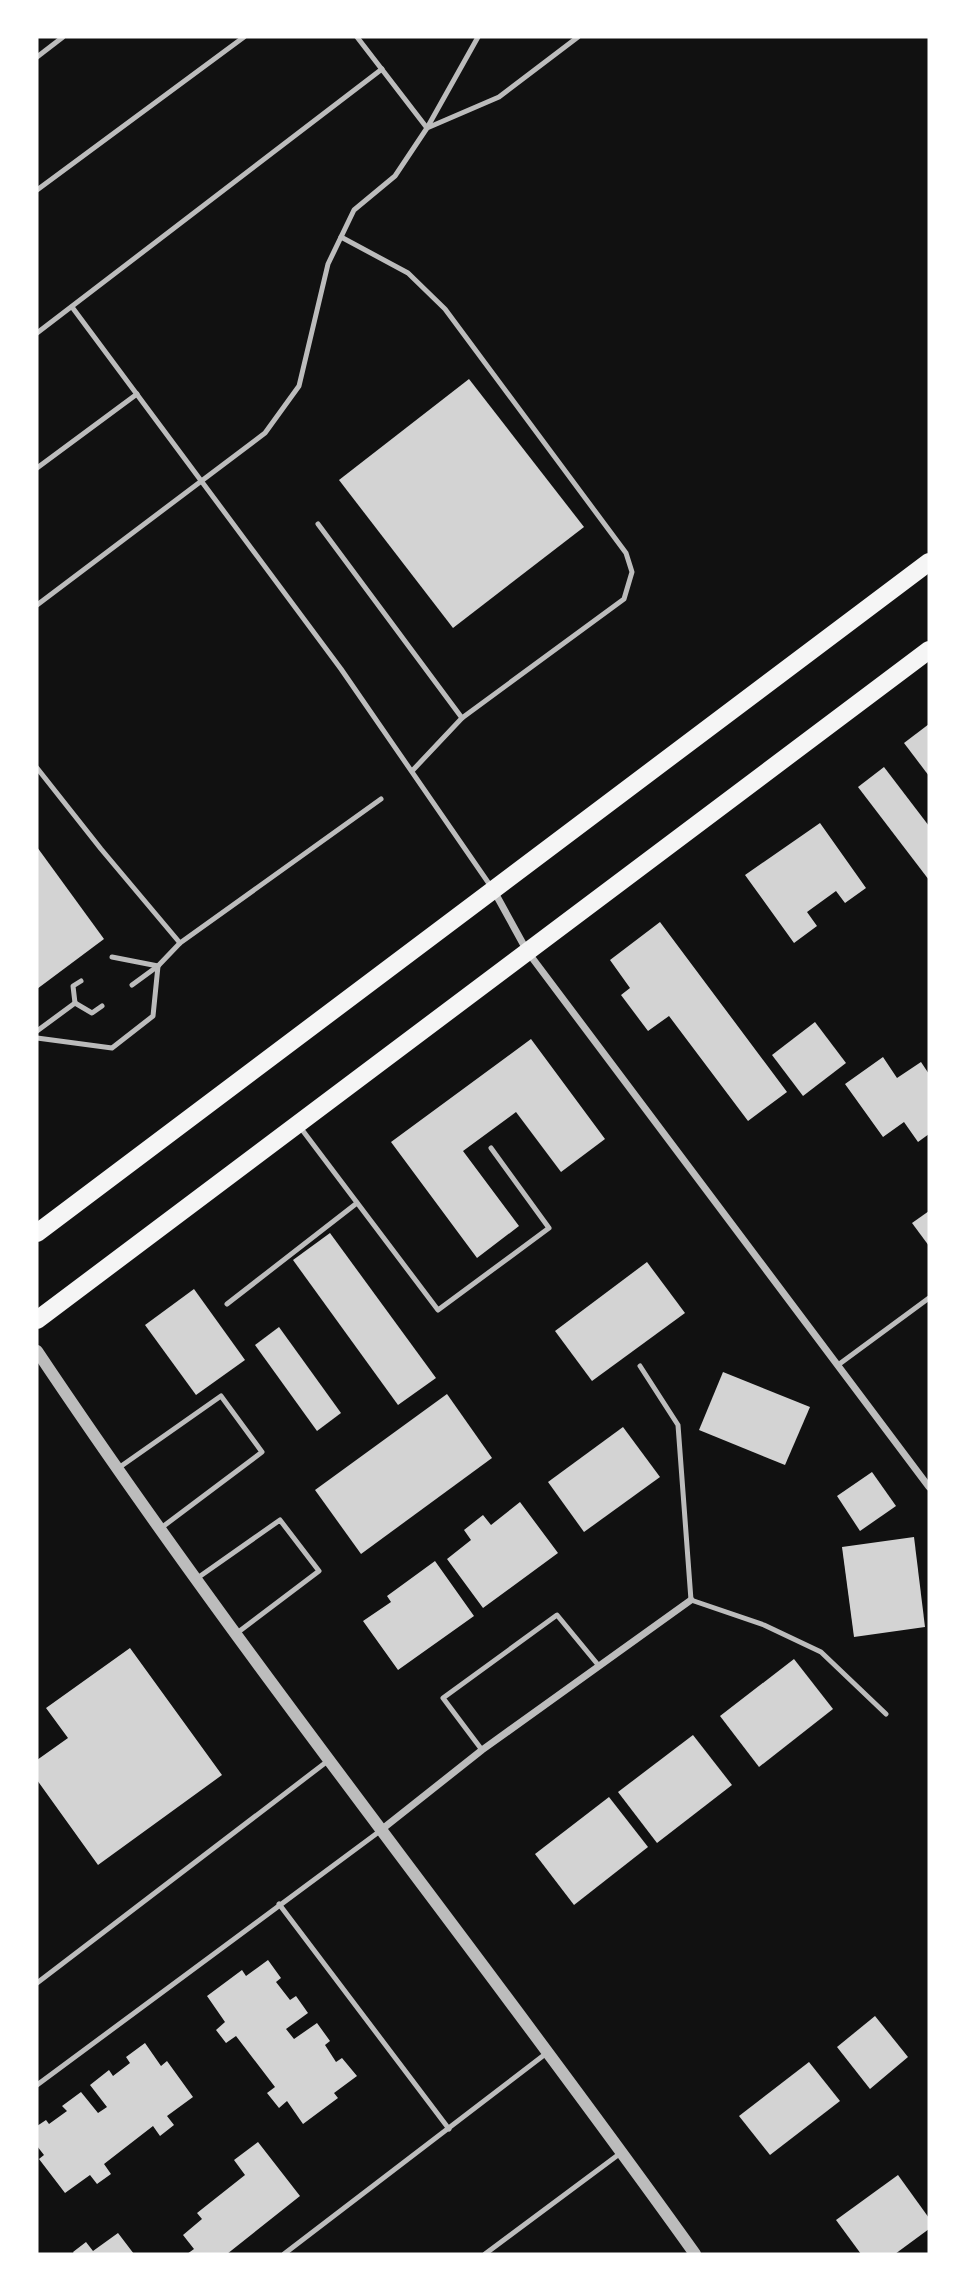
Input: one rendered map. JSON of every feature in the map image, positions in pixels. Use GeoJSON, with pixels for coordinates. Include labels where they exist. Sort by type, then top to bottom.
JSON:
{"type":"FeatureCollection","features":[{"type":"Feature","properties":{"kind":"main road"},"geometry":{"type":"LineString","coordinates":[[37,1233],[929,562]]}},
{"type":"Feature","properties":{"kind":"main road"},"geometry":{"type":"LineString","coordinates":[[37,1320],[929,650]]}},
{"type":"Feature","properties":{"kind":"street"},"geometry":{"type":"LineString","coordinates":[[494,890],[527,951],[929,1487]]}},
{"type":"Feature","properties":{"kind":"street"},"geometry":{"type":"LineString","coordinates":[[37,1351],[117,1470],[235,1635],[548,2052],[695,2254]]}},
{"type":"Feature","properties":{"kind":"street"},"geometry":{"type":"LineString","coordinates":[[381,1830],[482,1750],[691,1600]]}},
{"type":"Feature","properties":{"kind":"lane"},"geometry":{"type":"LineString","coordinates":[[37,57],[63,37]]}},
{"type":"Feature","properties":{"kind":"lane"},"geometry":{"type":"LineString","coordinates":[[37,190],[244,37]]}},
{"type":"Feature","properties":{"kind":"lane"},"geometry":{"type":"LineString","coordinates":[[357,37],[427,128]]}},
{"type":"Feature","properties":{"kind":"lane"},"geometry":{"type":"LineString","coordinates":[[37,605],[265,433],[299,386],[328,264],[354,210],[395,176],[427,128],[478,37]]}},
{"type":"Feature","properties":{"kind":"lane"},"geometry":{"type":"LineString","coordinates":[[427,128],[499,97],[578,37]]}},
{"type":"Feature","properties":{"kind":"lane"},"geometry":{"type":"LineString","coordinates":[[37,333],[382,69]]}},
{"type":"Feature","properties":{"kind":"lane"},"geometry":{"type":"LineString","coordinates":[[341,237],[408,273],[445,309],[626,553],[632,572],[624,599],[462,718],[413,771]]}},
{"type":"Feature","properties":{"kind":"lane"},"geometry":{"type":"LineString","coordinates":[[72,307],[292,602],[494,890]]}},
{"type":"Feature","properties":{"kind":"lane"},"geometry":{"type":"LineString","coordinates":[[37,468],[137,394]]}},
{"type":"Feature","properties":{"kind":"lane"},"geometry":{"type":"LineString","coordinates":[[318,524],[462,718]]}},
{"type":"Feature","properties":{"kind":"lane"},"geometry":{"type":"LineString","coordinates":[[37,768],[180,943]]}},
{"type":"Feature","properties":{"kind":"lane"},"geometry":{"type":"LineString","coordinates":[[132,985],[180,943],[381,799]]}},
{"type":"Feature","properties":{"kind":"lane"},"geometry":{"type":"LineString","coordinates":[[112,957],[158,965]]}},
{"type":"Feature","properties":{"kind":"lane"},"geometry":{"type":"LineString","coordinates":[[37,1038],[112,1048],[153,1016],[158,965]]}},
{"type":"Feature","properties":{"kind":"lane"},"geometry":{"type":"LineString","coordinates":[[75,1003],[73,986],[81,981]]}},
{"type":"Feature","properties":{"kind":"lane"},"geometry":{"type":"LineString","coordinates":[[75,1003],[92,1013],[102,1006]]}},
{"type":"Feature","properties":{"kind":"lane"},"geometry":{"type":"LineString","coordinates":[[37,1031],[75,1003]]}},
{"type":"Feature","properties":{"kind":"lane"},"geometry":{"type":"LineString","coordinates":[[298,1124],[438,1310],[549,1228],[492,1148]]}},
{"type":"Feature","properties":{"kind":"lane"},"geometry":{"type":"LineString","coordinates":[[227,1304],[357,1203]]}},
{"type":"Feature","properties":{"kind":"lane"},"geometry":{"type":"LineString","coordinates":[[838,1364],[929,1298]]}},
{"type":"Feature","properties":{"kind":"lane"},"geometry":{"type":"LineString","coordinates":[[640,1366],[678,1424],[691,1600],[764,1625],[821,1652],[886,1714]]}},
{"type":"Feature","properties":{"kind":"lane"},"geometry":{"type":"LineString","coordinates":[[117,1470],[221,1396],[262,1452],[159,1530]]}},
{"type":"Feature","properties":{"kind":"lane"},"geometry":{"type":"LineString","coordinates":[[195,1580],[280,1520],[319,1571],[235,1635]]}},
{"type":"Feature","properties":{"kind":"lane"},"geometry":{"type":"LineString","coordinates":[[482,1750],[443,1698],[557,1615],[599,1666]]}},
{"type":"Feature","properties":{"kind":"lane"},"geometry":{"type":"LineString","coordinates":[[37,1983],[330,1760]]}},
{"type":"Feature","properties":{"kind":"lane"},"geometry":{"type":"LineString","coordinates":[[37,2085],[381,1830]]}},
{"type":"Feature","properties":{"kind":"lane"},"geometry":{"type":"LineString","coordinates":[[279,1904],[449,2129]]}},
{"type":"Feature","properties":{"kind":"lane"},"geometry":{"type":"LineString","coordinates":[[284,2254],[548,2052]]}},
{"type":"Feature","properties":{"kind":"lane"},"geometry":{"type":"LineString","coordinates":[[485,2254],[622,2152]]}},
{"type":"Feature","properties":{"kind":"building"},"geometry":{"type":"Polygon","coordinates":[[[469,379],[584,527],[453,628],[339,480],[469,379]]]}},
{"type":"Feature","properties":{"kind":"building"},"geometry":{"type":"Polygon","coordinates":[[[929,724],[929,776],[904,743],[929,724]]]}},
{"type":"Feature","properties":{"kind":"building"},"geometry":{"type":"Polygon","coordinates":[[[884,767],[929,826],[929,880],[858,787],[884,767]]]}},
{"type":"Feature","properties":{"kind":"building"},"geometry":{"type":"Polygon","coordinates":[[[820,823],[866,888],[845,903],[836,891],[807,912],[817,926],[794,943],[745,875],[820,823]]]}},
{"type":"Feature","properties":{"kind":"building"},"geometry":{"type":"Polygon","coordinates":[[[37,847],[104,939],[37,989],[37,847]]]}},
{"type":"Feature","properties":{"kind":"building"},"geometry":{"type":"Polygon","coordinates":[[[660,922],[787,1092],[748,1121],[669,1016],[648,1031],[621,995],[630,988],[610,960],[660,922]]]}},
{"type":"Feature","properties":{"kind":"building"},"geometry":{"type":"Polygon","coordinates":[[[815,1022],[846,1063],[803,1096],[772,1055],[815,1022]]]}},
{"type":"Feature","properties":{"kind":"building"},"geometry":{"type":"Polygon","coordinates":[[[531,1039],[605,1139],[561,1172],[516,1112],[463,1151],[519,1226],[477,1258],[391,1142],[531,1039]]]}},
{"type":"Feature","properties":{"kind":"building"},"geometry":{"type":"Polygon","coordinates":[[[883,1057],[897,1078],[921,1062],[929,1074],[929,1134],[918,1142],[904,1122],[883,1137],[845,1084],[883,1057]]]}},
{"type":"Feature","properties":{"kind":"building"},"geometry":{"type":"Polygon","coordinates":[[[929,1211],[929,1246],[912,1223],[929,1211]]]}},
{"type":"Feature","properties":{"kind":"building"},"geometry":{"type":"Polygon","coordinates":[[[330,1233],[436,1378],[398,1405],[293,1260],[330,1233]]]}},
{"type":"Feature","properties":{"kind":"building"},"geometry":{"type":"Polygon","coordinates":[[[647,1262],[685,1313],[592,1381],[555,1331],[647,1262]]]}},
{"type":"Feature","properties":{"kind":"building"},"geometry":{"type":"Polygon","coordinates":[[[194,1289],[245,1360],[196,1395],[145,1325],[194,1289]]]}},
{"type":"Feature","properties":{"kind":"building"},"geometry":{"type":"Polygon","coordinates":[[[279,1327],[341,1413],[317,1431],[255,1345],[279,1327]]]}},
{"type":"Feature","properties":{"kind":"building"},"geometry":{"type":"Polygon","coordinates":[[[723,1372],[810,1407],[785,1465],[699,1430],[723,1372]]]}},
{"type":"Feature","properties":{"kind":"building"},"geometry":{"type":"Polygon","coordinates":[[[447,1394],[492,1458],[361,1554],[315,1490],[447,1394]]]}},
{"type":"Feature","properties":{"kind":"building"},"geometry":{"type":"Polygon","coordinates":[[[623,1427],[660,1477],[584,1532],[548,1482],[623,1427]]]}},
{"type":"Feature","properties":{"kind":"building"},"geometry":{"type":"Polygon","coordinates":[[[872,1472],[896,1506],[860,1531],[837,1496],[872,1472]]]}},
{"type":"Feature","properties":{"kind":"building"},"geometry":{"type":"Polygon","coordinates":[[[520,1502],[558,1553],[483,1608],[447,1559],[471,1540],[464,1530],[483,1515],[491,1525],[520,1502]]]}},
{"type":"Feature","properties":{"kind":"building"},"geometry":{"type":"Polygon","coordinates":[[[914,1537],[925,1627],[854,1637],[842,1547],[914,1537]]]}},
{"type":"Feature","properties":{"kind":"building"},"geometry":{"type":"Polygon","coordinates":[[[435,1561],[474,1616],[398,1670],[363,1621],[391,1602],[387,1596],[435,1561]]]}},
{"type":"Feature","properties":{"kind":"building"},"geometry":{"type":"Polygon","coordinates":[[[130,1648],[222,1775],[98,1865],[37,1780],[37,1760],[68,1738],[46,1708],[130,1648]]]}},
{"type":"Feature","properties":{"kind":"building"},"geometry":{"type":"Polygon","coordinates":[[[794,1659],[833,1709],[759,1767],[720,1716],[794,1659]]]}},
{"type":"Feature","properties":{"kind":"building"},"geometry":{"type":"Polygon","coordinates":[[[693,1735],[732,1785],[657,1843],[618,1792],[693,1735]]]}},
{"type":"Feature","properties":{"kind":"building"},"geometry":{"type":"Polygon","coordinates":[[[609,1797],[648,1847],[574,1905],[535,1854],[609,1797]]]}},
{"type":"Feature","properties":{"kind":"building"},"geometry":{"type":"Polygon","coordinates":[[[268,1960],[281,1978],[276,1982],[290,2000],[296,1996],[308,2013],[286,2029],[294,2039],[317,2023],[330,2041],[325,2045],[336,2062],[342,2058],[357,2076],[334,2093],[338,2098],[303,2124],[287,2101],[279,2108],[267,2093],[275,2087],[236,2036],[226,2043],[216,2030],[225,2022],[207,1996],[242,1970],[246,1976],[268,1960]]]}},
{"type":"Feature","properties":{"kind":"building"},"geometry":{"type":"Polygon","coordinates":[[[875,2016],[908,2057],[870,2089],[837,2047],[875,2016]]]}},
{"type":"Feature","properties":{"kind":"building"},"geometry":{"type":"Polygon","coordinates":[[[145,2043],[161,2066],[167,2061],[193,2097],[167,2116],[174,2125],[160,2136],[153,2126],[104,2164],[111,2174],[97,2184],[90,2175],[65,2193],[39,2159],[44,2155],[37,2146],[37,2126],[46,2120],[49,2124],[67,2111],[62,2106],[81,2092],[98,2113],[107,2107],[90,2085],[109,2070],[113,2076],[130,2063],[126,2057],[145,2043]]]}},
{"type":"Feature","properties":{"kind":"building"},"geometry":{"type":"Polygon","coordinates":[[[809,2062],[840,2101],[770,2155],[739,2116],[809,2062]]]}},
{"type":"Feature","properties":{"kind":"building"},"geometry":{"type":"Polygon","coordinates":[[[258,2142],[300,2196],[227,2254],[187,2254],[194,2249],[183,2235],[202,2219],[197,2213],[245,2175],[234,2160],[258,2142]]]}},
{"type":"Feature","properties":{"kind":"building"},"geometry":{"type":"Polygon","coordinates":[[[898,2175],[929,2218],[929,2229],[895,2254],[861,2254],[836,2220],[898,2175]]]}},
{"type":"Feature","properties":{"kind":"building"},"geometry":{"type":"Polygon","coordinates":[[[118,2233],[134,2254],[73,2252],[86,2242],[93,2251],[118,2233]]]}}]}
